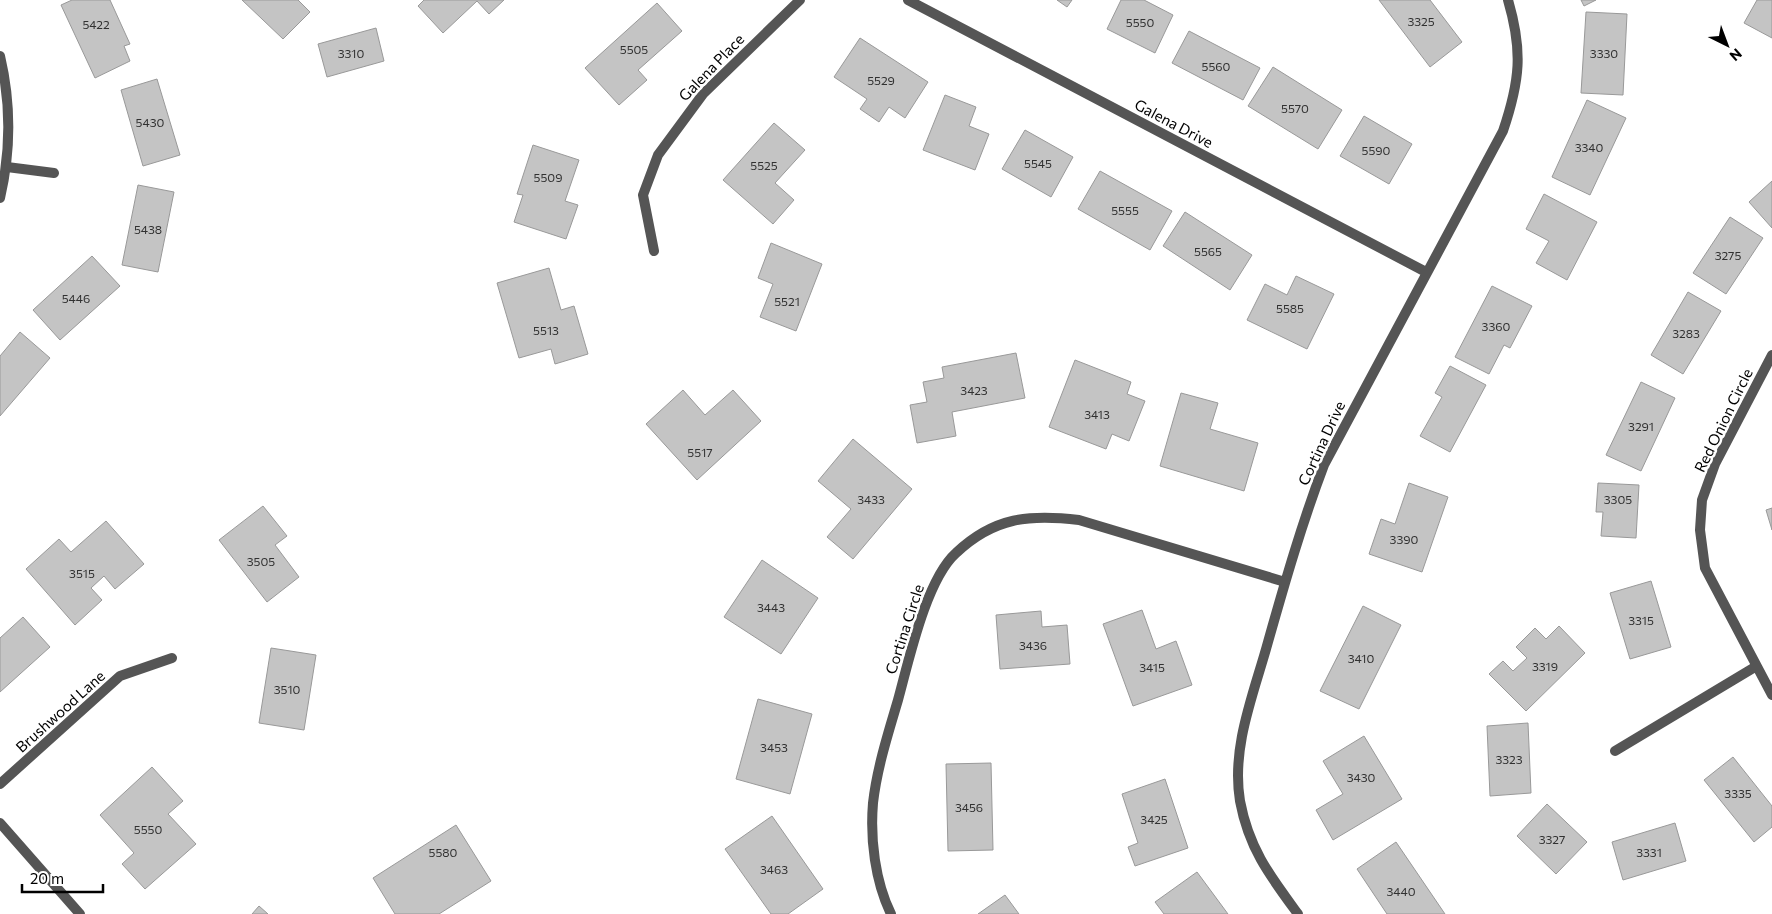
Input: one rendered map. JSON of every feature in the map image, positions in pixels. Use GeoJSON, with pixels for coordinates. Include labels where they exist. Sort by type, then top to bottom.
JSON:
{"type":"FeatureCollection","features":[{"type":"Feature","properties":{"kind":"street","name":"Galena Place"},"geometry":{"type":"LineString","coordinates":[[654,251],[644,195],[658,155],[703,94],[800,0]]}},
{"type":"Feature","properties":{"kind":"street","name":"Galena Drive"},"geometry":{"type":"LineString","coordinates":[[908,0],[1426,272]]}},
{"type":"Feature","properties":{"kind":"street","name":"Cortina Drive"},"geometry":{"type":"LineString","coordinates":[[1298,914],[1264,868],[1249,835],[1240,800],[1238,764],[1245,724],[1305,516],[1324,465],[1503,131],[1515,95],[1519,59],[1515,23],[1508,0]]}},
{"type":"Feature","properties":{"kind":"street"},"geometry":{"type":"LineString","coordinates":[[0,56],[8,119],[7,167],[0,198]]}},
{"type":"Feature","properties":{"kind":"street"},"geometry":{"type":"LineString","coordinates":[[7,167],[54,173]]}},
{"type":"Feature","properties":{"kind":"street","name":"Red Onion Circle"},"geometry":{"type":"LineString","coordinates":[[1772,355],[1715,464],[1702,500],[1700,530],[1705,568],[1755,667],[1772,696]]}},
{"type":"Feature","properties":{"kind":"street","name":"Cortina Circle"},"geometry":{"type":"LineString","coordinates":[[891,914],[876,868],[873,804],[879,768],[918,629],[934,585],[955,554],[988,529],[1022,518],[1050,516],[1079,520],[1285,582]]}},
{"type":"Feature","properties":{"kind":"street","name":"Brushwood Lane"},"geometry":{"type":"LineString","coordinates":[[0,784],[120,676],[172,658]]}},
{"type":"Feature","properties":{"kind":"street"},"geometry":{"type":"LineString","coordinates":[[1615,751],[1755,667]]}},
{"type":"Feature","properties":{"kind":"street"},"geometry":{"type":"LineString","coordinates":[[0,823],[80,914]]}},
{"type":"Feature","properties":{"kind":"building"},"geometry":{"type":"Polygon","coordinates":[[[72,0],[110,0],[130,44],[124,46],[130,61],[95,78],[61,5],[72,0]]]}},
{"type":"Feature","properties":{"kind":"building"},"geometry":{"type":"Polygon","coordinates":[[[242,0],[298,0],[310,12],[283,39],[242,0]]]}},
{"type":"Feature","properties":{"kind":"building"},"geometry":{"type":"Polygon","coordinates":[[[424,0],[504,0],[489,14],[477,1],[443,33],[418,6],[424,0]]]}},
{"type":"Feature","properties":{"kind":"building"},"geometry":{"type":"Polygon","coordinates":[[[1057,0],[1072,0],[1067,7],[1057,0]]]}},
{"type":"Feature","properties":{"kind":"building"},"geometry":{"type":"Polygon","coordinates":[[[1121,0],[1144,0],[1173,15],[1155,53],[1107,29],[1121,0]]]}},
{"type":"Feature","properties":{"kind":"building"},"geometry":{"type":"Polygon","coordinates":[[[1379,0],[1430,0],[1462,42],[1430,67],[1379,0]]]}},
{"type":"Feature","properties":{"kind":"building"},"geometry":{"type":"Polygon","coordinates":[[[1581,0],[1596,0],[1584,6],[1581,0]]]}},
{"type":"Feature","properties":{"kind":"building"},"geometry":{"type":"Polygon","coordinates":[[[1757,0],[1772,0],[1772,38],[1744,23],[1757,0]]]}},
{"type":"Feature","properties":{"kind":"building"},"geometry":{"type":"Polygon","coordinates":[[[657,3],[682,31],[638,70],[647,80],[619,105],[585,68],[657,3]]]}},
{"type":"Feature","properties":{"kind":"building"},"geometry":{"type":"Polygon","coordinates":[[[1586,12],[1627,14],[1623,95],[1581,93],[1586,12]]]}},
{"type":"Feature","properties":{"kind":"building"},"geometry":{"type":"Polygon","coordinates":[[[376,28],[384,61],[327,77],[318,44],[376,28]]]}},
{"type":"Feature","properties":{"kind":"building"},"geometry":{"type":"Polygon","coordinates":[[[1189,31],[1260,68],[1243,100],[1172,63],[1189,31]]]}},
{"type":"Feature","properties":{"kind":"building"},"geometry":{"type":"Polygon","coordinates":[[[860,38],[928,82],[905,118],[889,107],[879,122],[860,109],[867,99],[834,77],[860,38]]]}},
{"type":"Feature","properties":{"kind":"building"},"geometry":{"type":"Polygon","coordinates":[[[1273,67],[1342,110],[1318,149],[1248,106],[1273,67]]]}},
{"type":"Feature","properties":{"kind":"building"},"geometry":{"type":"Polygon","coordinates":[[[157,79],[180,155],[143,166],[121,90],[157,79]]]}},
{"type":"Feature","properties":{"kind":"building"},"geometry":{"type":"Polygon","coordinates":[[[945,95],[976,107],[969,126],[989,134],[975,170],[923,150],[945,95]]]}},
{"type":"Feature","properties":{"kind":"building"},"geometry":{"type":"Polygon","coordinates":[[[1587,100],[1626,118],[1590,195],[1552,177],[1587,100]]]}},
{"type":"Feature","properties":{"kind":"building"},"geometry":{"type":"Polygon","coordinates":[[[1364,116],[1412,144],[1389,184],[1340,156],[1364,116]]]}},
{"type":"Feature","properties":{"kind":"building"},"geometry":{"type":"Polygon","coordinates":[[[774,123],[805,150],[775,183],[794,200],[773,224],[723,180],[774,123]]]}},
{"type":"Feature","properties":{"kind":"building"},"geometry":{"type":"Polygon","coordinates":[[[1025,130],[1073,157],[1051,197],[1002,169],[1025,130]]]}},
{"type":"Feature","properties":{"kind":"building"},"geometry":{"type":"Polygon","coordinates":[[[533,145],[579,160],[565,201],[578,205],[566,239],[514,222],[523,195],[517,194],[533,145]]]}},
{"type":"Feature","properties":{"kind":"building"},"geometry":{"type":"Polygon","coordinates":[[[1100,171],[1172,211],[1150,250],[1078,209],[1100,171]]]}},
{"type":"Feature","properties":{"kind":"building"},"geometry":{"type":"Polygon","coordinates":[[[1772,181],[1772,228],[1749,202],[1772,181]]]}},
{"type":"Feature","properties":{"kind":"building"},"geometry":{"type":"Polygon","coordinates":[[[138,185],[174,192],[158,272],[122,265],[138,185]]]}},
{"type":"Feature","properties":{"kind":"building"},"geometry":{"type":"Polygon","coordinates":[[[1544,194],[1597,222],[1567,280],[1536,263],[1549,241],[1526,229],[1544,194]]]}},
{"type":"Feature","properties":{"kind":"building"},"geometry":{"type":"Polygon","coordinates":[[[1185,212],[1252,255],[1230,290],[1163,246],[1185,212]]]}},
{"type":"Feature","properties":{"kind":"building"},"geometry":{"type":"Polygon","coordinates":[[[1730,217],[1763,238],[1726,294],[1693,273],[1730,217]]]}},
{"type":"Feature","properties":{"kind":"building"},"geometry":{"type":"Polygon","coordinates":[[[771,243],[822,264],[796,331],[760,317],[773,284],[758,278],[771,243]]]}},
{"type":"Feature","properties":{"kind":"building"},"geometry":{"type":"Polygon","coordinates":[[[92,256],[120,286],[60,340],[33,310],[92,256]]]}},
{"type":"Feature","properties":{"kind":"building"},"geometry":{"type":"Polygon","coordinates":[[[549,268],[561,310],[574,306],[588,354],[555,364],[551,349],[519,358],[497,283],[549,268]]]}},
{"type":"Feature","properties":{"kind":"building"},"geometry":{"type":"Polygon","coordinates":[[[1296,276],[1334,294],[1307,349],[1247,320],[1265,284],[1287,295],[1296,276]]]}},
{"type":"Feature","properties":{"kind":"building"},"geometry":{"type":"Polygon","coordinates":[[[1492,286],[1532,306],[1510,348],[1504,345],[1489,374],[1455,357],[1492,286]]]}},
{"type":"Feature","properties":{"kind":"building"},"geometry":{"type":"Polygon","coordinates":[[[1688,292],[1721,311],[1683,374],[1651,355],[1688,292]]]}},
{"type":"Feature","properties":{"kind":"building"},"geometry":{"type":"Polygon","coordinates":[[[20,332],[50,358],[0,416],[0,356],[20,332]]]}},
{"type":"Feature","properties":{"kind":"building"},"geometry":{"type":"Polygon","coordinates":[[[1016,353],[1025,398],[952,412],[956,436],[917,443],[910,405],[927,402],[923,382],[944,378],[942,367],[1016,353]]]}},
{"type":"Feature","properties":{"kind":"building"},"geometry":{"type":"Polygon","coordinates":[[[1075,360],[1131,382],[1127,394],[1145,401],[1129,441],[1112,434],[1106,449],[1049,427],[1075,360]]]}},
{"type":"Feature","properties":{"kind":"building"},"geometry":{"type":"Polygon","coordinates":[[[1450,366],[1486,385],[1450,452],[1420,436],[1442,397],[1435,393],[1450,366]]]}},
{"type":"Feature","properties":{"kind":"building"},"geometry":{"type":"Polygon","coordinates":[[[1641,382],[1675,398],[1641,471],[1606,455],[1641,382]]]}},
{"type":"Feature","properties":{"kind":"building"},"geometry":{"type":"Polygon","coordinates":[[[683,390],[705,415],[733,390],[761,421],[697,480],[646,424],[683,390]]]}},
{"type":"Feature","properties":{"kind":"building"},"geometry":{"type":"Polygon","coordinates":[[[1181,393],[1218,403],[1210,429],[1258,443],[1244,491],[1160,466],[1181,393]]]}},
{"type":"Feature","properties":{"kind":"building"},"geometry":{"type":"Polygon","coordinates":[[[853,439],[912,489],[853,559],[827,537],[851,509],[818,481],[853,439]]]}},
{"type":"Feature","properties":{"kind":"building"},"geometry":{"type":"Polygon","coordinates":[[[1409,483],[1448,497],[1422,572],[1369,554],[1381,519],[1395,524],[1409,483]]]}},
{"type":"Feature","properties":{"kind":"building"},"geometry":{"type":"Polygon","coordinates":[[[1598,483],[1639,485],[1636,538],[1601,536],[1603,512],[1596,512],[1598,483]]]}},
{"type":"Feature","properties":{"kind":"building"},"geometry":{"type":"Polygon","coordinates":[[[263,506],[287,536],[275,545],[299,577],[267,602],[219,540],[263,506]]]}},
{"type":"Feature","properties":{"kind":"building"},"geometry":{"type":"Polygon","coordinates":[[[1772,508],[1772,530],[1766,510],[1772,508]]]}},
{"type":"Feature","properties":{"kind":"building"},"geometry":{"type":"Polygon","coordinates":[[[106,521],[144,564],[115,589],[104,576],[91,588],[102,600],[75,625],[26,569],[59,539],[71,552],[106,521]]]}},
{"type":"Feature","properties":{"kind":"building"},"geometry":{"type":"Polygon","coordinates":[[[762,560],[818,598],[781,654],[724,617],[762,560]]]}},
{"type":"Feature","properties":{"kind":"building"},"geometry":{"type":"Polygon","coordinates":[[[1651,581],[1671,647],[1630,659],[1610,593],[1651,581]]]}},
{"type":"Feature","properties":{"kind":"building"},"geometry":{"type":"Polygon","coordinates":[[[1363,606],[1401,625],[1359,709],[1320,691],[1363,606]]]}},
{"type":"Feature","properties":{"kind":"building"},"geometry":{"type":"Polygon","coordinates":[[[1142,610],[1156,649],[1176,641],[1192,685],[1133,706],[1103,624],[1142,610]]]}},
{"type":"Feature","properties":{"kind":"building"},"geometry":{"type":"Polygon","coordinates":[[[1041,611],[1042,627],[1067,625],[1070,664],[1000,669],[996,615],[1041,611]]]}},
{"type":"Feature","properties":{"kind":"building"},"geometry":{"type":"Polygon","coordinates":[[[23,617],[50,647],[0,692],[0,638],[23,617]]]}},
{"type":"Feature","properties":{"kind":"building"},"geometry":{"type":"Polygon","coordinates":[[[1559,626],[1585,653],[1526,711],[1489,674],[1503,661],[1513,671],[1527,658],[1516,647],[1535,628],[1546,639],[1559,626]]]}},
{"type":"Feature","properties":{"kind":"building"},"geometry":{"type":"Polygon","coordinates":[[[271,648],[316,655],[304,730],[259,723],[271,648]]]}},
{"type":"Feature","properties":{"kind":"building"},"geometry":{"type":"Polygon","coordinates":[[[758,699],[812,714],[790,794],[736,779],[758,699]]]}},
{"type":"Feature","properties":{"kind":"building"},"geometry":{"type":"Polygon","coordinates":[[[1528,723],[1531,793],[1490,796],[1487,726],[1528,723]]]}},
{"type":"Feature","properties":{"kind":"building"},"geometry":{"type":"Polygon","coordinates":[[[1364,736],[1402,799],[1333,840],[1316,810],[1343,794],[1323,761],[1364,736]]]}},
{"type":"Feature","properties":{"kind":"building"},"geometry":{"type":"Polygon","coordinates":[[[1733,757],[1772,806],[1772,827],[1754,842],[1704,780],[1733,757]]]}},
{"type":"Feature","properties":{"kind":"building"},"geometry":{"type":"Polygon","coordinates":[[[991,763],[993,850],[948,851],[946,764],[991,763]]]}},
{"type":"Feature","properties":{"kind":"building"},"geometry":{"type":"Polygon","coordinates":[[[152,767],[183,801],[168,814],[196,844],[145,889],[122,864],[134,853],[100,815],[152,767]]]}},
{"type":"Feature","properties":{"kind":"building"},"geometry":{"type":"Polygon","coordinates":[[[1165,779],[1188,848],[1135,866],[1128,847],[1138,843],[1122,794],[1165,779]]]}},
{"type":"Feature","properties":{"kind":"building"},"geometry":{"type":"Polygon","coordinates":[[[1547,804],[1587,842],[1556,874],[1517,836],[1547,804]]]}},
{"type":"Feature","properties":{"kind":"building"},"geometry":{"type":"Polygon","coordinates":[[[772,816],[823,889],[788,914],[771,914],[725,849],[772,816]]]}},
{"type":"Feature","properties":{"kind":"building"},"geometry":{"type":"Polygon","coordinates":[[[1675,823],[1686,861],[1623,880],[1612,842],[1675,823]]]}},
{"type":"Feature","properties":{"kind":"building"},"geometry":{"type":"Polygon","coordinates":[[[456,825],[491,881],[439,914],[395,914],[373,878],[456,825]]]}},
{"type":"Feature","properties":{"kind":"building"},"geometry":{"type":"Polygon","coordinates":[[[1396,842],[1445,914],[1387,914],[1357,869],[1396,842]]]}},
{"type":"Feature","properties":{"kind":"building"},"geometry":{"type":"Polygon","coordinates":[[[1197,872],[1228,914],[1164,914],[1155,902],[1197,872]]]}},
{"type":"Feature","properties":{"kind":"building"},"geometry":{"type":"Polygon","coordinates":[[[1005,895],[1019,914],[978,914],[1005,895]]]}},
{"type":"Feature","properties":{"kind":"building"},"geometry":{"type":"Polygon","coordinates":[[[259,906],[268,914],[252,914],[259,906]]]}}]}
